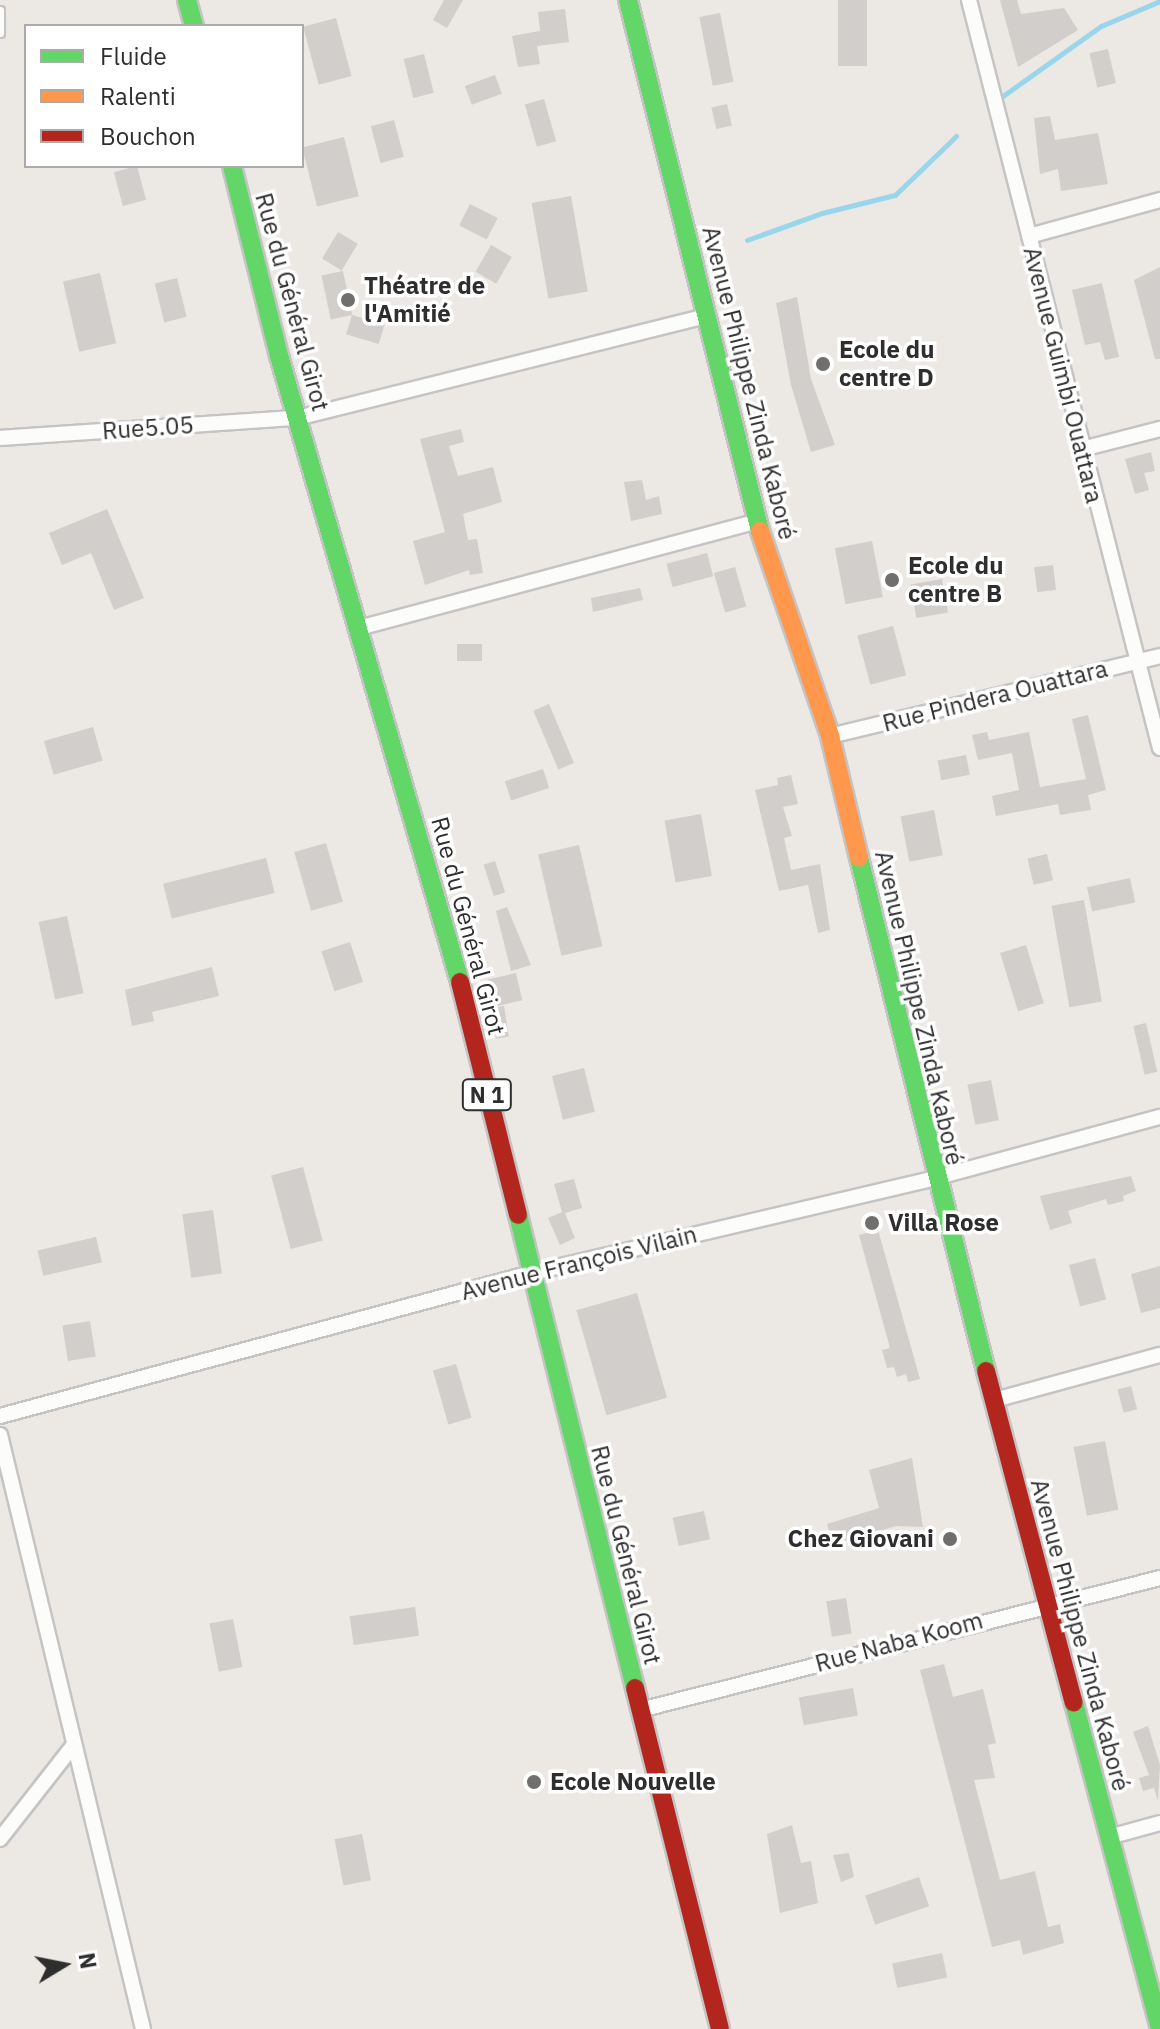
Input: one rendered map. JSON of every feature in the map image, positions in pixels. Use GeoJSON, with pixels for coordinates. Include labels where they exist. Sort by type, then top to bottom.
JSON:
{"type":"FeatureCollection","features":[{"type":"Feature","properties":{"kind":"main road"},"geometry":{"type":"LineString","coordinates":[[187,0],[193,24]]}},
{"type":"Feature","properties":{"kind":"main road","name":"Avenue Philippe Zinda Kaboré"},"geometry":{"type":"LineString","coordinates":[[628,0],[757,521],[830,736],[935,1178],[995,1400],[1044,1605],[1160,2029]]}},
{"type":"Feature","properties":{"kind":"main road","name":"Rue du Général Girot"},"geometry":{"type":"LineString","coordinates":[[233,168],[297,418],[459,979],[720,2029]]}},
{"type":"Feature","properties":{"kind":"street","name":"Avenue Guimbi Ouattara"},"geometry":{"type":"LineString","coordinates":[[969,0],[1160,748]]}},
{"type":"Feature","properties":{"kind":"street"},"geometry":{"type":"LineString","coordinates":[[1029,236],[1160,200]]}},
{"type":"Feature","properties":{"kind":"street","name":"Rue5.05"},"geometry":{"type":"LineString","coordinates":[[0,438],[297,418],[706,316]]}},
{"type":"Feature","properties":{"kind":"street"},"geometry":{"type":"LineString","coordinates":[[1082,449],[1160,429]]}},
{"type":"Feature","properties":{"kind":"street"},"geometry":{"type":"LineString","coordinates":[[359,628],[757,521]]}},
{"type":"Feature","properties":{"kind":"street","name":"Rue Pindera Ouattara"},"geometry":{"type":"LineString","coordinates":[[830,736],[1160,656]]}},
{"type":"Feature","properties":{"kind":"street","name":"Avenue François Vilain"},"geometry":{"type":"LineString","coordinates":[[0,1416],[531,1273],[935,1178],[1160,1117]]}},
{"type":"Feature","properties":{"kind":"street"},"geometry":{"type":"LineString","coordinates":[[995,1400],[1160,1355]]}},
{"type":"Feature","properties":{"kind":"street"},"geometry":{"type":"LineString","coordinates":[[0,1435],[143,2029]]}},
{"type":"Feature","properties":{"kind":"street","name":"Rue Naba Koom"},"geometry":{"type":"LineString","coordinates":[[640,1710],[1160,1578]]}},
{"type":"Feature","properties":{"kind":"street"},"geometry":{"type":"LineString","coordinates":[[0,1839],[73,1746]]}},
{"type":"Feature","properties":{"kind":"street"},"geometry":{"type":"LineString","coordinates":[[1109,1837],[1160,1823]]}},
{"type":"Feature","properties":{"kind":"lane"},"geometry":{"type":"LineString","coordinates":[[0,10],[0,33]]}},
{"type":"Feature","properties":{"kind":"building"},"geometry":{"type":"Polygon","coordinates":[[[444,0],[463,0],[447,28],[433,20],[444,0]]]}},
{"type":"Feature","properties":{"kind":"building"},"geometry":{"type":"Polygon","coordinates":[[[838,0],[867,0],[867,66],[838,66],[838,0]]]}},
{"type":"Feature","properties":{"kind":"building"},"geometry":{"type":"Polygon","coordinates":[[[1000,0],[1017,0],[1021,14],[1064,8],[1078,30],[1018,67],[1000,0]]]}},
{"type":"Feature","properties":{"kind":"building"},"geometry":{"type":"Polygon","coordinates":[[[565,9],[569,42],[537,46],[540,64],[518,67],[512,36],[540,31],[538,12],[565,9]]]}},
{"type":"Feature","properties":{"kind":"building"},"geometry":{"type":"Polygon","coordinates":[[[720,13],[733,82],[713,86],[699,17],[720,13]]]}},
{"type":"Feature","properties":{"kind":"building"},"geometry":{"type":"Polygon","coordinates":[[[336,18],[352,76],[319,85],[304,27],[336,18]]]}},
{"type":"Feature","properties":{"kind":"building"},"geometry":{"type":"Polygon","coordinates":[[[1108,49],[1116,83],[1097,87],[1089,53],[1108,49]]]}},
{"type":"Feature","properties":{"kind":"building"},"geometry":{"type":"Polygon","coordinates":[[[424,54],[434,93],[413,98],[404,59],[424,54]]]}},
{"type":"Feature","properties":{"kind":"building"},"geometry":{"type":"Polygon","coordinates":[[[495,75],[502,94],[472,105],[465,86],[495,75]]]}},
{"type":"Feature","properties":{"kind":"building"},"geometry":{"type":"Polygon","coordinates":[[[544,99],[556,141],[537,147],[525,105],[544,99]]]}},
{"type":"Feature","properties":{"kind":"building"},"geometry":{"type":"Polygon","coordinates":[[[727,104],[732,125],[716,129],[711,108],[727,104]]]}},
{"type":"Feature","properties":{"kind":"building"},"geometry":{"type":"Polygon","coordinates":[[[1050,116],[1055,140],[1098,133],[1108,184],[1061,191],[1058,169],[1040,174],[1034,118],[1050,116]]]}},
{"type":"Feature","properties":{"kind":"building"},"geometry":{"type":"Polygon","coordinates":[[[394,120],[404,157],[381,163],[371,126],[394,120]]]}},
{"type":"Feature","properties":{"kind":"building"},"geometry":{"type":"Polygon","coordinates":[[[344,137],[359,196],[317,207],[304,147],[344,137]]]}},
{"type":"Feature","properties":{"kind":"building"},"geometry":{"type":"Polygon","coordinates":[[[138,168],[146,200],[123,206],[114,172],[138,168]]]}},
{"type":"Feature","properties":{"kind":"building"},"geometry":{"type":"Polygon","coordinates":[[[571,196],[588,292],[548,298],[532,203],[571,196]]]}},
{"type":"Feature","properties":{"kind":"building"},"geometry":{"type":"Polygon","coordinates":[[[470,204],[498,218],[487,239],[459,225],[470,204]]]}},
{"type":"Feature","properties":{"kind":"building"},"geometry":{"type":"Polygon","coordinates":[[[338,232],[358,244],[342,270],[322,259],[338,232]]]}},
{"type":"Feature","properties":{"kind":"building"},"geometry":{"type":"Polygon","coordinates":[[[491,245],[512,257],[496,284],[476,272],[491,245]]]}},
{"type":"Feature","properties":{"kind":"building"},"geometry":{"type":"Polygon","coordinates":[[[1160,267],[1160,359],[1155,359],[1134,280],[1160,267]]]}},
{"type":"Feature","properties":{"kind":"building"},"geometry":{"type":"Polygon","coordinates":[[[343,271],[352,315],[331,320],[321,276],[343,271]]]}},
{"type":"Feature","properties":{"kind":"building"},"geometry":{"type":"Polygon","coordinates":[[[100,273],[116,343],[79,352],[63,282],[100,273]]]}},
{"type":"Feature","properties":{"kind":"building"},"geometry":{"type":"Polygon","coordinates":[[[177,278],[187,317],[164,322],[155,284],[177,278]]]}},
{"type":"Feature","properties":{"kind":"building"},"geometry":{"type":"Polygon","coordinates":[[[1102,283],[1119,357],[1105,360],[1100,342],[1085,345],[1072,290],[1102,283]]]}},
{"type":"Feature","properties":{"kind":"building"},"geometry":{"type":"Polygon","coordinates":[[[797,297],[811,379],[835,445],[811,452],[791,385],[776,303],[797,297]]]}},
{"type":"Feature","properties":{"kind":"building"},"geometry":{"type":"Polygon","coordinates":[[[352,315],[385,325],[379,344],[346,334],[352,315]]]}},
{"type":"Feature","properties":{"kind":"building"},"geometry":{"type":"Polygon","coordinates":[[[461,429],[464,442],[449,446],[458,476],[493,467],[502,502],[463,514],[468,540],[477,539],[483,573],[470,575],[469,570],[425,585],[413,541],[445,532],[420,439],[461,429]]]}},
{"type":"Feature","properties":{"kind":"building"},"geometry":{"type":"Polygon","coordinates":[[[1151,452],[1155,471],[1144,473],[1149,490],[1135,494],[1125,459],[1151,452]]]}},
{"type":"Feature","properties":{"kind":"building"},"geometry":{"type":"Polygon","coordinates":[[[642,480],[646,500],[659,496],[662,514],[631,521],[624,482],[642,480]]]}},
{"type":"Feature","properties":{"kind":"building"},"geometry":{"type":"Polygon","coordinates":[[[107,509],[144,598],[114,610],[91,553],[62,565],[49,533],[107,509]]]}},
{"type":"Feature","properties":{"kind":"building"},"geometry":{"type":"Polygon","coordinates":[[[872,541],[883,597],[846,604],[835,548],[872,541]]]}},
{"type":"Feature","properties":{"kind":"building"},"geometry":{"type":"Polygon","coordinates":[[[707,553],[713,576],[673,587],[666,564],[707,553]]]}},
{"type":"Feature","properties":{"kind":"building"},"geometry":{"type":"Polygon","coordinates":[[[1053,565],[1056,590],[1037,592],[1034,567],[1053,565]]]}},
{"type":"Feature","properties":{"kind":"building"},"geometry":{"type":"Polygon","coordinates":[[[735,567],[746,606],[725,612],[714,573],[735,567]]]}},
{"type":"Feature","properties":{"kind":"building"},"geometry":{"type":"Polygon","coordinates":[[[942,579],[948,612],[916,618],[910,585],[942,579]]]}},
{"type":"Feature","properties":{"kind":"building"},"geometry":{"type":"Polygon","coordinates":[[[640,588],[643,600],[593,612],[591,598],[640,588]]]}},
{"type":"Feature","properties":{"kind":"building"},"geometry":{"type":"Polygon","coordinates":[[[893,626],[906,675],[870,685],[857,636],[893,626]]]}},
{"type":"Feature","properties":{"kind":"building"},"geometry":{"type":"Polygon","coordinates":[[[457,644],[482,644],[482,661],[457,661],[457,644]]]}},
{"type":"Feature","properties":{"kind":"building"},"geometry":{"type":"Polygon","coordinates":[[[549,704],[574,763],[558,770],[533,711],[549,704]]]}},
{"type":"Feature","properties":{"kind":"building"},"geometry":{"type":"Polygon","coordinates":[[[1088,715],[1106,790],[1088,795],[1091,810],[1060,815],[1058,804],[996,816],[992,796],[1019,790],[1012,753],[978,760],[972,735],[987,732],[989,740],[1029,732],[1040,787],[1086,779],[1072,719],[1088,715]]]}},
{"type":"Feature","properties":{"kind":"building"},"geometry":{"type":"Polygon","coordinates":[[[93,727],[103,761],[54,775],[44,741],[93,727]]]}},
{"type":"Feature","properties":{"kind":"building"},"geometry":{"type":"Polygon","coordinates":[[[966,755],[970,775],[941,780],[938,761],[966,755]]]}},
{"type":"Feature","properties":{"kind":"building"},"geometry":{"type":"Polygon","coordinates":[[[543,769],[549,788],[511,800],[505,781],[543,769]]]}},
{"type":"Feature","properties":{"kind":"building"},"geometry":{"type":"Polygon","coordinates":[[[791,775],[798,804],[783,807],[792,836],[784,838],[791,870],[820,864],[830,930],[818,933],[808,885],[779,891],[755,790],[778,785],[777,778],[791,775]]]}},
{"type":"Feature","properties":{"kind":"building"},"geometry":{"type":"Polygon","coordinates":[[[934,810],[943,855],[909,862],[901,816],[934,810]]]}},
{"type":"Feature","properties":{"kind":"building"},"geometry":{"type":"Polygon","coordinates":[[[701,814],[712,876],[676,882],[665,820],[701,814]]]}},
{"type":"Feature","properties":{"kind":"building"},"geometry":{"type":"Polygon","coordinates":[[[326,843],[343,902],[311,911],[294,852],[326,843]]]}},
{"type":"Feature","properties":{"kind":"building"},"geometry":{"type":"Polygon","coordinates":[[[579,845],[602,946],[561,956],[538,854],[579,845]]]}},
{"type":"Feature","properties":{"kind":"building"},"geometry":{"type":"Polygon","coordinates":[[[1047,854],[1053,880],[1034,885],[1028,858],[1047,854]]]}},
{"type":"Feature","properties":{"kind":"building"},"geometry":{"type":"Polygon","coordinates":[[[266,858],[275,893],[172,919],[163,884],[266,858]]]}},
{"type":"Feature","properties":{"kind":"building"},"geometry":{"type":"Polygon","coordinates":[[[495,861],[505,892],[494,896],[484,865],[495,861]]]}},
{"type":"Feature","properties":{"kind":"building"},"geometry":{"type":"Polygon","coordinates":[[[1130,878],[1135,902],[1092,912],[1087,887],[1130,878]]]}},
{"type":"Feature","properties":{"kind":"building"},"geometry":{"type":"Polygon","coordinates":[[[1084,900],[1102,1001],[1069,1007],[1052,906],[1084,900]]]}},
{"type":"Feature","properties":{"kind":"building"},"geometry":{"type":"Polygon","coordinates":[[[507,907],[531,965],[511,971],[496,911],[507,907]]]}},
{"type":"Feature","properties":{"kind":"building"},"geometry":{"type":"Polygon","coordinates":[[[67,916],[83,993],[55,999],[39,922],[67,916]]]}},
{"type":"Feature","properties":{"kind":"building"},"geometry":{"type":"Polygon","coordinates":[[[350,942],[363,982],[334,991],[321,951],[350,942]]]}},
{"type":"Feature","properties":{"kind":"building"},"geometry":{"type":"Polygon","coordinates":[[[1026,945],[1044,1003],[1018,1011],[1000,953],[1026,945]]]}},
{"type":"Feature","properties":{"kind":"building"},"geometry":{"type":"Polygon","coordinates":[[[212,967],[219,996],[152,1012],[154,1021],[132,1026],[125,990],[212,967]]]}},
{"type":"Feature","properties":{"kind":"building"},"geometry":{"type":"Polygon","coordinates":[[[516,973],[522,1000],[493,1007],[487,980],[516,973]]]}},
{"type":"Feature","properties":{"kind":"building"},"geometry":{"type":"Polygon","coordinates":[[[504,1006],[509,1037],[496,1039],[491,1008],[504,1006]]]}},
{"type":"Feature","properties":{"kind":"building"},"geometry":{"type":"Polygon","coordinates":[[[1146,1023],[1157,1072],[1145,1075],[1133,1026],[1146,1023]]]}},
{"type":"Feature","properties":{"kind":"building"},"geometry":{"type":"Polygon","coordinates":[[[584,1068],[595,1112],[563,1120],[552,1076],[584,1068]]]}},
{"type":"Feature","properties":{"kind":"building"},"geometry":{"type":"Polygon","coordinates":[[[991,1080],[999,1120],[975,1125],[967,1085],[991,1080]]]}},
{"type":"Feature","properties":{"kind":"building"},"geometry":{"type":"Polygon","coordinates":[[[303,1167],[323,1240],[291,1249],[271,1176],[303,1167]]]}},
{"type":"Feature","properties":{"kind":"building"},"geometry":{"type":"Polygon","coordinates":[[[1131,1176],[1136,1191],[1123,1196],[1124,1201],[1108,1205],[1106,1199],[1068,1211],[1072,1223],[1050,1230],[1040,1196],[1131,1176]]]}},
{"type":"Feature","properties":{"kind":"building"},"geometry":{"type":"Polygon","coordinates":[[[574,1179],[582,1208],[565,1213],[575,1238],[560,1245],[548,1218],[562,1212],[554,1184],[574,1179]]]}},
{"type":"Feature","properties":{"kind":"building"},"geometry":{"type":"Polygon","coordinates":[[[213,1210],[222,1273],[191,1278],[182,1214],[213,1210]]]}},
{"type":"Feature","properties":{"kind":"building"},"geometry":{"type":"Polygon","coordinates":[[[878,1230],[920,1379],[908,1382],[906,1374],[897,1377],[894,1367],[887,1368],[882,1350],[890,1348],[859,1235],[878,1230]]]}},
{"type":"Feature","properties":{"kind":"building"},"geometry":{"type":"Polygon","coordinates":[[[96,1237],[102,1262],[43,1276],[38,1250],[96,1237]]]}},
{"type":"Feature","properties":{"kind":"building"},"geometry":{"type":"Polygon","coordinates":[[[1095,1258],[1106,1300],[1080,1307],[1069,1265],[1095,1258]]]}},
{"type":"Feature","properties":{"kind":"building"},"geometry":{"type":"Polygon","coordinates":[[[1160,1266],[1160,1308],[1141,1313],[1131,1274],[1160,1266]]]}},
{"type":"Feature","properties":{"kind":"building"},"geometry":{"type":"Polygon","coordinates":[[[637,1293],[667,1398],[606,1415],[576,1310],[637,1293]]]}},
{"type":"Feature","properties":{"kind":"building"},"geometry":{"type":"Polygon","coordinates":[[[90,1321],[96,1357],[68,1361],[62,1325],[90,1321]]]}},
{"type":"Feature","properties":{"kind":"building"},"geometry":{"type":"Polygon","coordinates":[[[456,1364],[471,1418],[448,1424],[433,1371],[456,1364]]]}},
{"type":"Feature","properties":{"kind":"building"},"geometry":{"type":"Polygon","coordinates":[[[1131,1386],[1137,1409],[1124,1413],[1117,1390],[1131,1386]]]}},
{"type":"Feature","properties":{"kind":"building"},"geometry":{"type":"Polygon","coordinates":[[[1105,1441],[1118,1510],[1087,1516],[1074,1447],[1105,1441]]]}},
{"type":"Feature","properties":{"kind":"building"},"geometry":{"type":"Polygon","coordinates":[[[912,1458],[923,1527],[896,1526],[833,1545],[827,1524],[879,1508],[869,1470],[912,1458]]]}},
{"type":"Feature","properties":{"kind":"building"},"geometry":{"type":"Polygon","coordinates":[[[704,1511],[710,1539],[679,1546],[673,1518],[704,1511]]]}},
{"type":"Feature","properties":{"kind":"building"},"geometry":{"type":"Polygon","coordinates":[[[846,1598],[852,1634],[832,1637],[826,1601],[846,1598]]]}},
{"type":"Feature","properties":{"kind":"building"},"geometry":{"type":"Polygon","coordinates":[[[415,1607],[419,1636],[354,1645],[350,1616],[415,1607]]]}},
{"type":"Feature","properties":{"kind":"building"},"geometry":{"type":"Polygon","coordinates":[[[233,1619],[242,1667],[219,1672],[209,1624],[233,1619]]]}},
{"type":"Feature","properties":{"kind":"building"},"geometry":{"type":"Polygon","coordinates":[[[944,1664],[953,1697],[983,1689],[996,1743],[988,1745],[995,1778],[974,1780],[1000,1880],[1035,1871],[1048,1927],[1060,1924],[1064,1943],[1023,1955],[1020,1940],[992,1947],[920,1670],[944,1664]]]}},
{"type":"Feature","properties":{"kind":"building"},"geometry":{"type":"Polygon","coordinates":[[[853,1688],[858,1716],[804,1725],[799,1698],[853,1688]]]}},
{"type":"Feature","properties":{"kind":"building"},"geometry":{"type":"Polygon","coordinates":[[[1148,1726],[1160,1765],[1158,1801],[1154,1788],[1143,1791],[1139,1778],[1149,1775],[1133,1732],[1148,1726]]]}},
{"type":"Feature","properties":{"kind":"building"},"geometry":{"type":"Polygon","coordinates":[[[792,1825],[801,1863],[811,1861],[818,1903],[780,1913],[767,1834],[792,1825]]]}},
{"type":"Feature","properties":{"kind":"building"},"geometry":{"type":"Polygon","coordinates":[[[362,1834],[371,1880],[343,1885],[335,1839],[362,1834]]]}},
{"type":"Feature","properties":{"kind":"building"},"geometry":{"type":"Polygon","coordinates":[[[849,1853],[854,1877],[841,1882],[833,1855],[849,1853]]]}},
{"type":"Feature","properties":{"kind":"building"},"geometry":{"type":"Polygon","coordinates":[[[919,1877],[929,1906],[875,1925],[865,1896],[919,1877]]]}},
{"type":"Feature","properties":{"kind":"building"},"geometry":{"type":"Polygon","coordinates":[[[942,1953],[947,1977],[897,1988],[892,1964],[942,1953]]]}},
{"type":"Feature","properties":{"kind":"waterway"},"geometry":{"type":"LineString","coordinates":[[1000,98],[1101,26],[1160,1]]}},
{"type":"Feature","properties":{"kind":"waterway"},"geometry":{"type":"LineString","coordinates":[[747,240],[822,213],[895,195],[956,136]]}},
{"type":"Feature","properties":{"kind":"traffic: fast"},"geometry":{"type":"LineString","coordinates":[[187,0],[193,24]]}},
{"type":"Feature","properties":{"kind":"traffic: fast"},"geometry":{"type":"LineString","coordinates":[[628,0],[760,531]]}},
{"type":"Feature","properties":{"kind":"traffic: fast"},"geometry":{"type":"LineString","coordinates":[[232,168],[279,356],[460,982]]}},
{"type":"Feature","properties":{"kind":"traffic: fast"},"geometry":{"type":"LineString","coordinates":[[859,858],[986,1371]]}},
{"type":"Feature","properties":{"kind":"traffic: fast"},"geometry":{"type":"LineString","coordinates":[[518,1215],[635,1688]]}},
{"type":"Feature","properties":{"kind":"traffic: fast"},"geometry":{"type":"LineString","coordinates":[[1074,1703],[1160,2029]]}},
{"type":"Feature","properties":{"kind":"traffic: slow"},"geometry":{"type":"LineString","coordinates":[[760,531],[830,736],[859,858]]}},
{"type":"Feature","properties":{"kind":"traffic: jam"},"geometry":{"type":"LineString","coordinates":[[460,982],[518,1215]]}},
{"type":"Feature","properties":{"kind":"traffic: jam"},"geometry":{"type":"LineString","coordinates":[[986,1371],[1074,1703]]}},
{"type":"Feature","properties":{"kind":"traffic: jam"},"geometry":{"type":"LineString","coordinates":[[635,1688],[720,2029]]}},
{"type":"Feature","properties":{"kind":"place","name":"Théatre de l'Amitié"},"geometry":{"type":"Point","coordinates":[348,300]}},
{"type":"Feature","properties":{"kind":"place","name":"Ecole du centre D"},"geometry":{"type":"Point","coordinates":[823,364]}},
{"type":"Feature","properties":{"kind":"place","name":"Ecole du centre B"},"geometry":{"type":"Point","coordinates":[892,580]}},
{"type":"Feature","properties":{"kind":"place","name":"Villa Rose"},"geometry":{"type":"Point","coordinates":[872,1223]}},
{"type":"Feature","properties":{"kind":"place","name":"Chez Giovani"},"geometry":{"type":"Point","coordinates":[950,1539]}},
{"type":"Feature","properties":{"kind":"place","name":"Ecole Nouvelle"},"geometry":{"type":"Point","coordinates":[534,1782]}}]}
